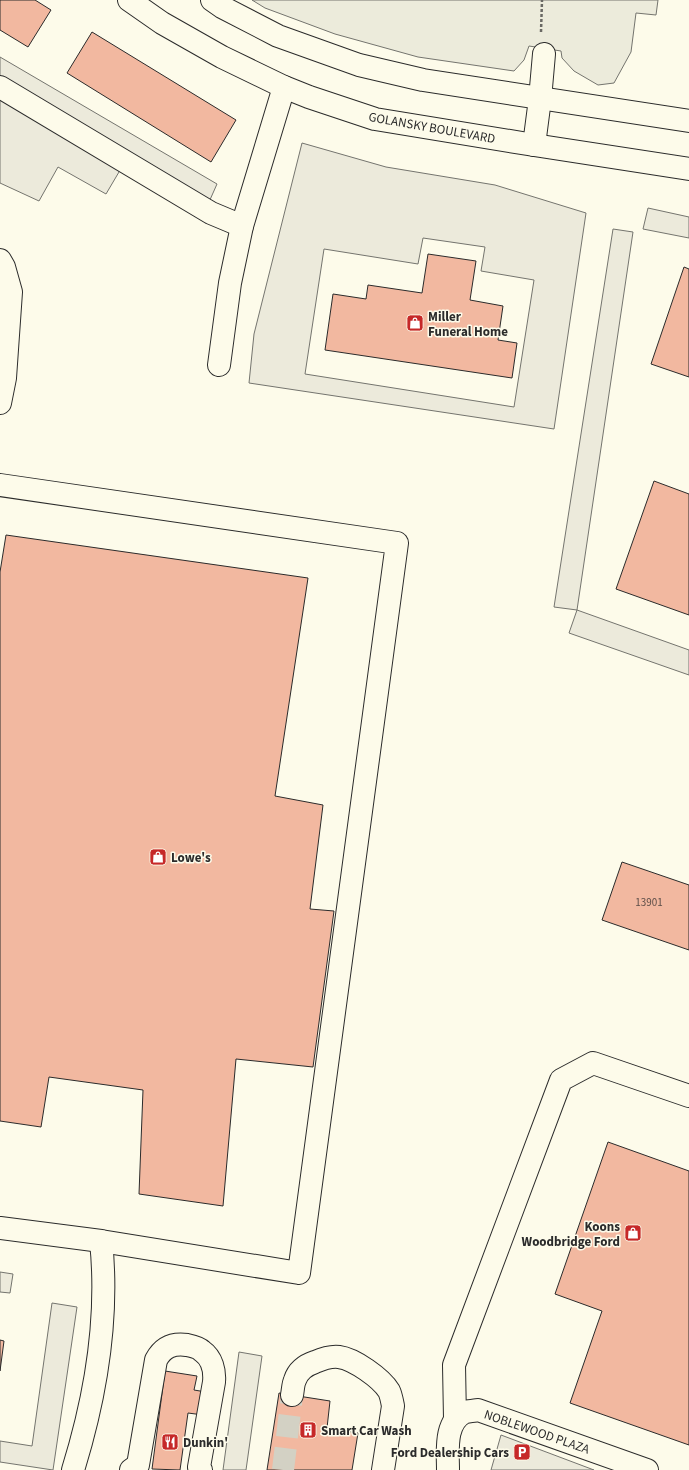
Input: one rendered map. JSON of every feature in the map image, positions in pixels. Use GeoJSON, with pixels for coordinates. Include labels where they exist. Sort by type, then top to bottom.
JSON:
{"type":"FeatureCollection","features":[{"type":"Feature","properties":{"kind":"street","name":"GOLANSKY BOULEVARD"},"geometry":{"type":"LineString","coordinates":[[129,0],[162,22],[222,57],[284,87],[375,119],[689,169]]}},
{"type":"Feature","properties":{"kind":"street"},"geometry":{"type":"LineString","coordinates":[[212,0],[222,7],[278,36],[358,65],[423,80],[689,121]]}},
{"type":"Feature","properties":{"kind":"street"},"geometry":{"type":"LineString","coordinates":[[534,145],[544,54]]}},
{"type":"Feature","properties":{"kind":"street"},"geometry":{"type":"LineString","coordinates":[[0,87],[210,213],[242,226]]}},
{"type":"Feature","properties":{"kind":"street"},"geometry":{"type":"LineString","coordinates":[[219,365],[230,283],[242,226],[284,87]]}},
{"type":"Feature","properties":{"kind":"street"},"geometry":{"type":"LineString","coordinates":[[0,260],[11,292],[6,378],[0,402]]}},
{"type":"Feature","properties":{"kind":"street"},"geometry":{"type":"LineString","coordinates":[[0,485],[397,543],[299,1273],[102,1241],[0,1228]]}},
{"type":"Feature","properties":{"kind":"street"},"geometry":{"type":"LineString","coordinates":[[448,1470],[449,1432],[455,1419],[454,1365],[561,1080],[593,1063],[689,1096]]}},
{"type":"Feature","properties":{"kind":"street"},"geometry":{"type":"LineString","coordinates":[[73,1470],[90,1408],[98,1363],[103,1317],[104,1270],[102,1241]]}},
{"type":"Feature","properties":{"kind":"street"},"geometry":{"type":"LineString","coordinates":[[131,1470],[138,1465],[156,1360],[160,1353],[167,1347],[178,1344],[191,1346],[202,1351],[209,1359],[215,1371],[199,1467],[201,1470]]}},
{"type":"Feature","properties":{"kind":"street"},"geometry":{"type":"LineString","coordinates":[[292,1395],[294,1381],[301,1370],[310,1363],[338,1357],[353,1362],[367,1370],[389,1390],[392,1398],[393,1406],[382,1470]]}},
{"type":"Feature","properties":{"kind":"street","name":"NOBLEWOOD PLAZA"},"geometry":{"type":"LineString","coordinates":[[455,1419],[466,1412],[478,1410],[647,1470]]}},
{"type":"Feature","properties":{"kind":"path"},"geometry":{"type":"LineString","coordinates":[[542,0],[542,38],[544,54]]}},
{"type":"Feature","properties":{"kind":"shaded area"},"geometry":{"type":"Polygon","coordinates":[[[252,0],[658,0],[656,15],[636,13],[631,52],[614,83],[598,85],[574,71],[562,58],[561,51],[529,46],[524,60],[514,71],[418,57],[335,34],[265,8],[252,0]]]}},
{"type":"Feature","properties":{"kind":"shaded area"},"geometry":{"type":"Polygon","coordinates":[[[0,57],[217,184],[209,202],[129,155],[106,194],[58,167],[39,201],[0,183],[0,57]]]}},
{"type":"Feature","properties":{"kind":"shaded area"},"geometry":{"type":"Polygon","coordinates":[[[302,143],[386,167],[495,185],[586,213],[554,429],[249,383],[254,334],[302,143]],[[423,238],[418,264],[324,249],[305,374],[514,407],[534,280],[481,271],[485,247],[423,238]]]}},
{"type":"Feature","properties":{"kind":"shaded area"},"geometry":{"type":"Polygon","coordinates":[[[648,208],[689,217],[689,238],[643,229],[648,208]]]}},
{"type":"Feature","properties":{"kind":"shaded area"},"geometry":{"type":"Polygon","coordinates":[[[613,229],[633,232],[577,610],[554,607],[613,229]]]}},
{"type":"Feature","properties":{"kind":"shaded area"},"geometry":{"type":"Polygon","coordinates":[[[577,610],[689,650],[689,675],[569,633],[577,610]]]}},
{"type":"Feature","properties":{"kind":"shaded area"},"geometry":{"type":"Polygon","coordinates":[[[0,1272],[13,1274],[10,1293],[0,1292],[0,1272]]]}},
{"type":"Feature","properties":{"kind":"shaded area"},"geometry":{"type":"Polygon","coordinates":[[[52,1303],[77,1307],[53,1470],[0,1462],[0,1441],[32,1446],[52,1303]]]}},
{"type":"Feature","properties":{"kind":"shaded area"},"geometry":{"type":"Polygon","coordinates":[[[239,1352],[262,1356],[246,1470],[223,1470],[239,1352]]]}},
{"type":"Feature","properties":{"kind":"shaded area","name":"Ford Dealership Cars"},"geometry":{"type":"Polygon","coordinates":[[[501,1435],[594,1470],[491,1470],[501,1435]]]}},
{"type":"Feature","properties":{"kind":"building"},"geometry":{"type":"Polygon","coordinates":[[[0,0],[35,0],[51,10],[28,47],[0,30],[0,0]]]}},
{"type":"Feature","properties":{"kind":"building"},"geometry":{"type":"Polygon","coordinates":[[[92,32],[236,120],[211,162],[67,73],[92,32]]]}},
{"type":"Feature","properties":{"kind":"building","name":"Miller Funeral Home"},"geometry":{"type":"Polygon","coordinates":[[[428,254],[476,261],[470,300],[503,306],[498,340],[517,343],[512,378],[325,350],[333,294],[366,299],[368,285],[422,293],[428,254]]]}},
{"type":"Feature","properties":{"kind":"building"},"geometry":{"type":"Polygon","coordinates":[[[684,267],[689,269],[689,377],[651,364],[684,267]]]}},
{"type":"Feature","properties":{"kind":"building"},"geometry":{"type":"Polygon","coordinates":[[[654,481],[689,494],[689,615],[616,589],[654,481]]]}},
{"type":"Feature","properties":{"kind":"building","name":"Lowe's"},"geometry":{"type":"Polygon","coordinates":[[[6,535],[308,578],[275,796],[323,805],[310,909],[334,911],[313,1067],[236,1059],[223,1206],[139,1194],[143,1090],[49,1077],[41,1127],[0,1121],[0,572],[6,535]]]}},
{"type":"Feature","properties":{"kind":"building"},"geometry":{"type":"Polygon","coordinates":[[[622,862],[689,885],[689,950],[602,920],[622,862]]]}},
{"type":"Feature","properties":{"kind":"building","name":"Koons Woodbridge Ford"},"geometry":{"type":"Polygon","coordinates":[[[608,1142],[689,1171],[689,1445],[570,1403],[602,1311],[555,1294],[608,1142]]]}},
{"type":"Feature","properties":{"kind":"building"},"geometry":{"type":"Polygon","coordinates":[[[0,1340],[4,1341],[0,1371],[0,1340]]]}},
{"type":"Feature","properties":{"kind":"building","name":"Dunkin'"},"geometry":{"type":"Polygon","coordinates":[[[165,1371],[197,1376],[194,1390],[206,1392],[203,1415],[188,1413],[180,1470],[152,1469],[165,1371]]]}},
{"type":"Feature","properties":{"kind":"building","name":"Smart Car Wash"},"geometry":{"type":"Polygon","coordinates":[[[279,1393],[330,1401],[327,1428],[358,1433],[352,1470],[267,1470],[279,1393]]]}},
{"type":"Feature","properties":{"kind":"tunnel"},"geometry":{"type":"LineString","coordinates":[[283,1470],[292,1395]]}},
{"type":"Feature","properties":{"kind":"place","name":"Miller Funeral Home"},"geometry":{"type":"Point","coordinates":[415,323]}},
{"type":"Feature","properties":{"kind":"place","name":"Lowe's"},"geometry":{"type":"Point","coordinates":[158,857]}},
{"type":"Feature","properties":{"kind":"place","name":"Koons Woodbridge Ford"},"geometry":{"type":"Point","coordinates":[633,1233]}},
{"type":"Feature","properties":{"kind":"place","name":"Smart Car Wash"},"geometry":{"type":"Point","coordinates":[308,1430]}},
{"type":"Feature","properties":{"kind":"place","name":"Dunkin'"},"geometry":{"type":"Point","coordinates":[170,1442]}},
{"type":"Feature","properties":{"kind":"place","name":"Ford Dealership Cars"},"geometry":{"type":"Point","coordinates":[522,1452]}}]}
